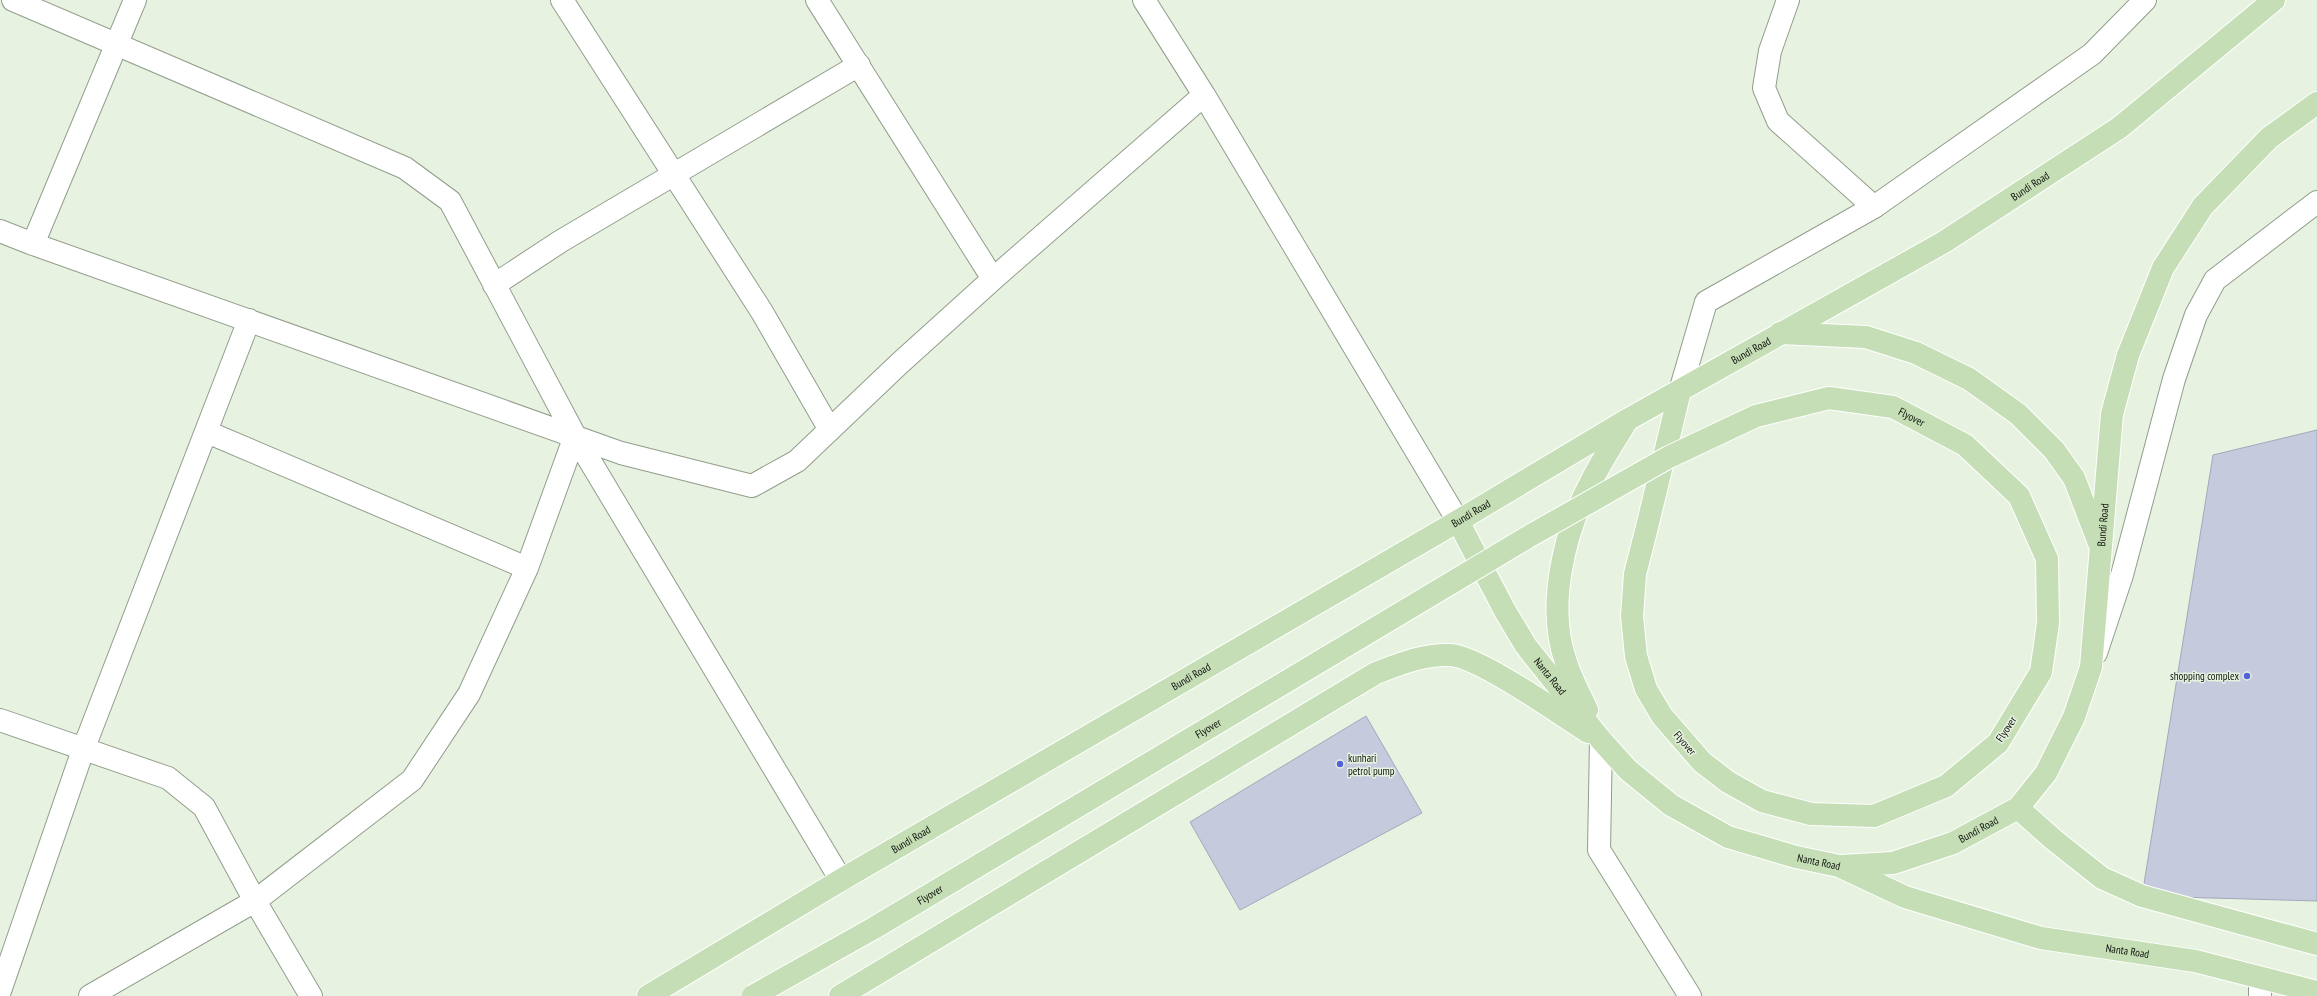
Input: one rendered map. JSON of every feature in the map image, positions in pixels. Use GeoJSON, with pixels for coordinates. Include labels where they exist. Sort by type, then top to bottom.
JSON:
{"type":"FeatureCollection","features":[{"type":"Feature","properties":{"kind":"main road","name":"Bundi Road"},"geometry":{"type":"LineString","coordinates":[[648,996],[840,880],[1458,521],[1627,420],[1944,242],[2119,128],[2272,2]]}},
{"type":"Feature","properties":{"kind":"main road","name":"Bundi Road"},"geometry":{"type":"LineString","coordinates":[[1839,866],[1893,863],[1953,843],[2018,808],[2046,773],[2074,717],[2091,667],[2112,414],[2128,355],[2163,268],[2204,206],[2269,138],[2317,103]]}},
{"type":"Feature","properties":{"kind":"main road"},"geometry":{"type":"LineString","coordinates":[[1780,333],[1866,337],[1916,353],[1968,379],[2018,414],[2054,450],[2074,478],[2101,548]]}},
{"type":"Feature","properties":{"kind":"main road","name":"Flyover"},"geometry":{"type":"LineString","coordinates":[[753,996],[881,924],[1528,537],[1669,457],[1756,416],[1829,398],[1892,407],[1965,445],[2019,496],[2047,559],[2048,623],[2041,672],[1998,743],[1946,786],[1874,816],[1811,814],[1762,800],[1728,782],[1702,762],[1666,721],[1646,689],[1636,656],[1632,616],[1635,574],[1647,526],[1680,391]]}},
{"type":"Feature","properties":{"kind":"main road"},"geometry":{"type":"LineString","coordinates":[[1601,740],[1565,662],[1557,604],[1562,562],[1574,523],[1591,481],[1627,420]]}},
{"type":"Feature","properties":{"kind":"main road","name":"Nanta Road"},"geometry":{"type":"LineString","coordinates":[[1458,521],[1505,612],[1526,646],[1601,740],[1628,770],[1671,805],[1728,836],[1796,857],[1839,866],[1905,897],[2041,938],[2195,961],[2260,987],[2317,992]]}},
{"type":"Feature","properties":{"kind":"main road"},"geometry":{"type":"LineString","coordinates":[[840,996],[1376,673],[1412,659],[1451,655],[1482,666],[1601,740]]}},
{"type":"Feature","properties":{"kind":"main road"},"geometry":{"type":"LineString","coordinates":[[2018,808],[2054,840],[2102,878],[2142,896],[2317,944]]}},
{"type":"Feature","properties":{"kind":"street"},"geometry":{"type":"LineString","coordinates":[[13,0],[405,168],[450,201],[574,436],[840,880]]}},
{"type":"Feature","properties":{"kind":"street"},"geometry":{"type":"LineString","coordinates":[[33,244],[135,0]]}},
{"type":"Feature","properties":{"kind":"street"},"geometry":{"type":"LineString","coordinates":[[562,0],[676,175],[762,312],[830,430]]}},
{"type":"Feature","properties":{"kind":"street"},"geometry":{"type":"LineString","coordinates":[[817,0],[993,279]]}},
{"type":"Feature","properties":{"kind":"street"},"geometry":{"type":"LineString","coordinates":[[1144,0],[1204,95],[1458,521]]}},
{"type":"Feature","properties":{"kind":"street"},"geometry":{"type":"LineString","coordinates":[[1788,0],[1770,51],[1764,88],[1778,121],[1874,207]]}},
{"type":"Feature","properties":{"kind":"street"},"geometry":{"type":"LineString","coordinates":[[1680,391],[1706,302],[1874,207],[2092,54],[2145,0]]}},
{"type":"Feature","properties":{"kind":"street"},"geometry":{"type":"LineString","coordinates":[[494,285],[561,241],[676,175],[859,66]]}},
{"type":"Feature","properties":{"kind":"street"},"geometry":{"type":"LineString","coordinates":[[0,231],[491,408],[621,453],[752,486],[797,461],[993,279],[1204,95]]}},
{"type":"Feature","properties":{"kind":"street"},"geometry":{"type":"LineString","coordinates":[[2091,667],[2122,575],[2174,379],[2196,315],[2215,280],[2317,202]]}},
{"type":"Feature","properties":{"kind":"street"},"geometry":{"type":"LineString","coordinates":[[0,991],[83,750],[249,320]]}},
{"type":"Feature","properties":{"kind":"street"},"geometry":{"type":"LineString","coordinates":[[207,432],[527,568]]}},
{"type":"Feature","properties":{"kind":"street"},"geometry":{"type":"LineString","coordinates":[[90,996],[254,901],[412,780],[469,694],[527,568],[574,436]]}},
{"type":"Feature","properties":{"kind":"street"},"geometry":{"type":"LineString","coordinates":[[0,720],[83,750],[168,778],[204,807],[254,901],[311,996]]}},
{"type":"Feature","properties":{"kind":"street"},"geometry":{"type":"LineString","coordinates":[[1601,740],[1599,850],[1690,996]]}},
{"type":"Feature","properties":{"kind":"building","name":"shopping complex"},"geometry":{"type":"Polygon","coordinates":[[[2317,430],[2317,901],[2142,896],[2213,455],[2317,430]]]}},
{"type":"Feature","properties":{"kind":"building","name":"kunhari petrol pump"},"geometry":{"type":"Polygon","coordinates":[[[1366,716],[1422,813],[1240,910],[1190,822],[1366,716]]]}},
{"type":"Feature","properties":{"kind":"place","name":"shopping complex"},"geometry":{"type":"Point","coordinates":[2247,676]}},
{"type":"Feature","properties":{"kind":"place","name":"kunhari petrol pump"},"geometry":{"type":"Point","coordinates":[1340,764]}}]}
